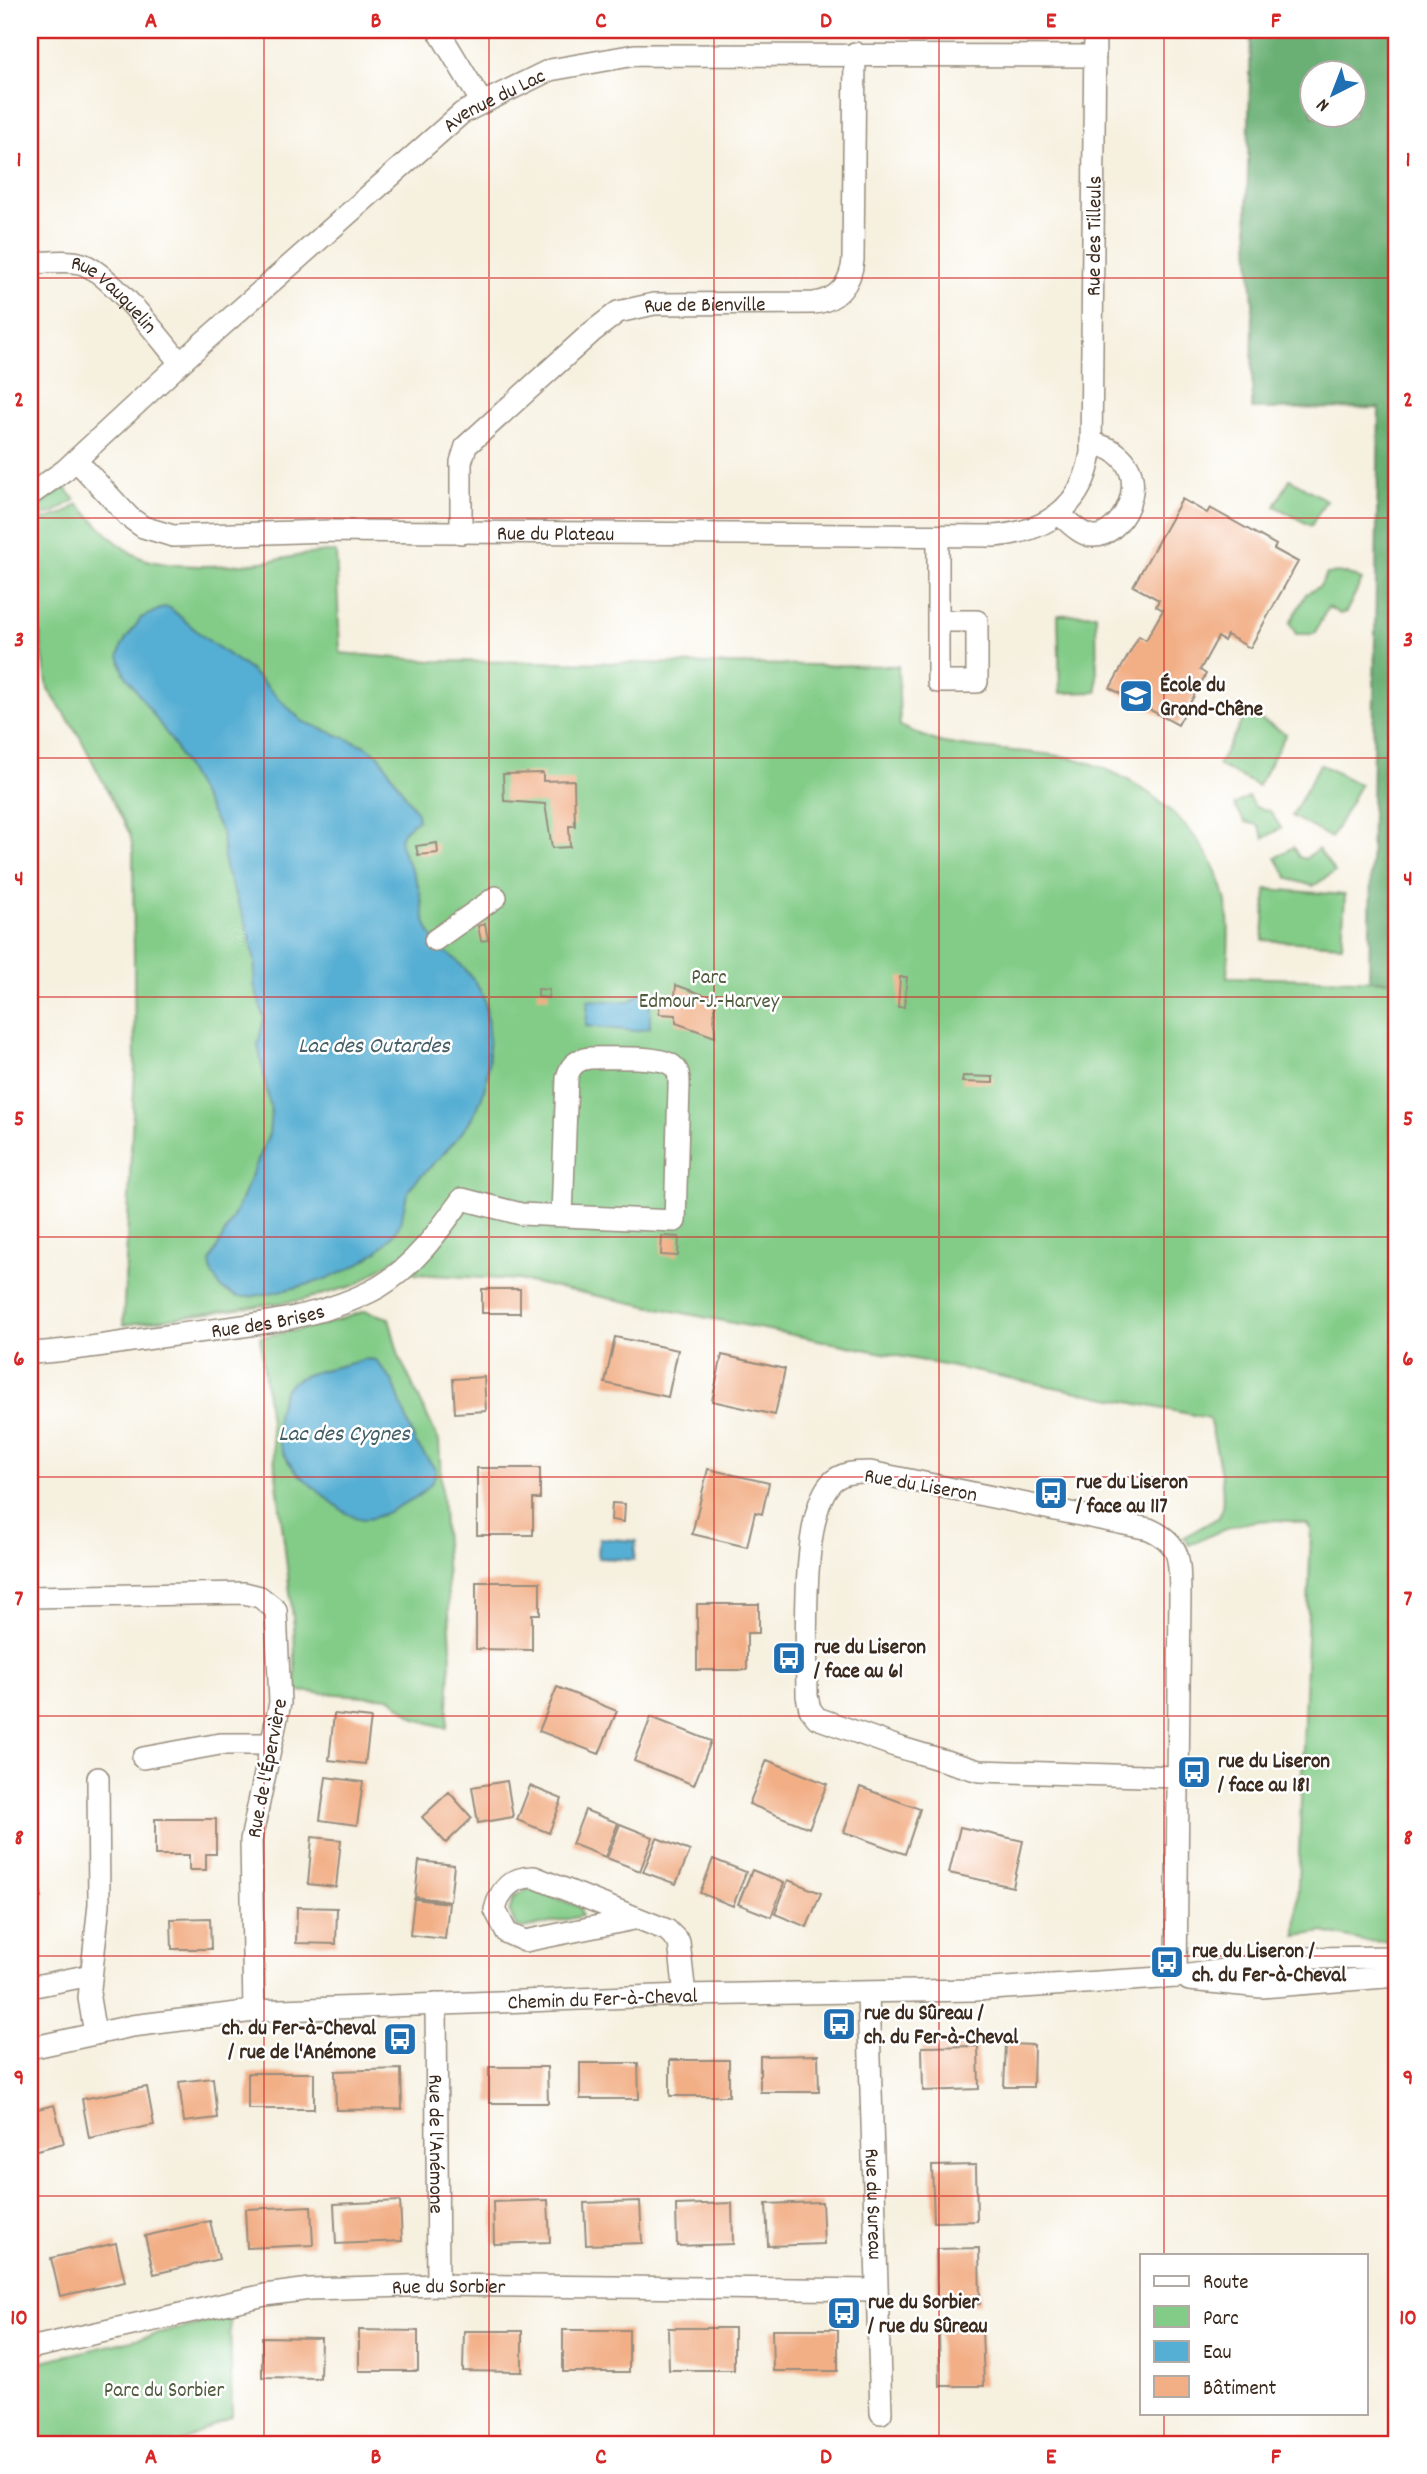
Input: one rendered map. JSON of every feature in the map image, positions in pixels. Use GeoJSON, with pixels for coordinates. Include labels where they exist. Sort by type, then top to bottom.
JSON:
{"type":"FeatureCollection","features":[{"type":"Feature","properties":{"kind":"street"},"geometry":{"type":"LineString","coordinates":[[438,30],[481,101]]}},
{"type":"Feature","properties":{"kind":"street","name":"Rue des Tilleuls"},"geometry":{"type":"LineString","coordinates":[[1060,515],[1084,482],[1091,443],[1095,30]]}},
{"type":"Feature","properties":{"kind":"street","name":"Avenue du Lac"},"geometry":{"type":"LineString","coordinates":[[30,495],[76,460],[180,363],[462,113],[481,101],[550,70],[610,57],[855,53],[1095,56]]}},
{"type":"Feature","properties":{"kind":"street","name":"Rue de Bienville"},"geometry":{"type":"LineString","coordinates":[[461,533],[461,462],[466,446],[592,332],[618,312],[654,304],[821,302],[841,291],[853,260],[855,53]]}},
{"type":"Feature","properties":{"kind":"street","name":"Rue Vauquelin"},"geometry":{"type":"LineString","coordinates":[[30,262],[80,263],[95,270],[180,363]]}},
{"type":"Feature","properties":{"kind":"street"},"geometry":{"type":"LineString","coordinates":[[1060,515],[1084,533],[1100,535],[1116,523],[1130,496],[1135,481],[1128,463],[1112,449],[1091,443]]}},
{"type":"Feature","properties":{"kind":"street","name":"Rue du Plateau"},"geometry":{"type":"LineString","coordinates":[[76,460],[129,517],[143,527],[173,536],[327,531],[938,537],[1012,534],[1036,528],[1060,515]]}},
{"type":"Feature","properties":{"kind":"street"},"geometry":{"type":"LineString","coordinates":[[938,537],[939,621]]}},
{"type":"Feature","properties":{"kind":"street"},"geometry":{"type":"LineString","coordinates":[[435,940],[496,897]]}},
{"type":"Feature","properties":{"kind":"street"},"geometry":{"type":"LineString","coordinates":[[590,1058],[657,1060],[671,1064],[679,1074],[675,1221],[562,1216],[567,1078],[571,1068],[582,1059],[590,1058]]}},
{"type":"Feature","properties":{"kind":"street","name":"Rue des Brises"},"geometry":{"type":"LineString","coordinates":[[30,1353],[218,1329],[315,1312],[346,1303],[381,1286],[405,1268],[435,1237],[462,1199],[497,1205],[513,1212],[562,1216]]}},
{"type":"Feature","properties":{"kind":"street","name":"Rue du Liseron"},"geometry":{"type":"LineString","coordinates":[[1176,1978],[1179,1564],[1170,1541],[1149,1529],[870,1472],[848,1473],[832,1481],[819,1508],[809,1575],[807,1696],[810,1709],[817,1718],[895,1746],[979,1771],[1177,1777]]}},
{"type":"Feature","properties":{"kind":"street","name":"Rue de l'Épervière"},"geometry":{"type":"LineString","coordinates":[[30,1597],[244,1593],[267,1600],[276,1611],[281,1666],[280,1703],[251,1840],[254,2011]]}},
{"type":"Feature","properties":{"kind":"street"},"geometry":{"type":"LineString","coordinates":[[143,1758],[219,1744],[271,1744]]}},
{"type":"Feature","properties":{"kind":"street"},"geometry":{"type":"LineString","coordinates":[[95,2034],[89,1998],[99,1904],[98,1778]]}},
{"type":"Feature","properties":{"kind":"street"},"geometry":{"type":"LineString","coordinates":[[634,1919],[524,1941],[507,1933],[495,1910],[497,1899],[508,1885],[515,1880],[534,1877],[667,1930],[677,1938],[685,1995]]}},
{"type":"Feature","properties":{"kind":"street","name":"Chemin du Fer-à-Cheval"},"geometry":{"type":"LineString","coordinates":[[30,2048],[95,2034],[254,2011],[685,1995],[869,1994],[1176,1978],[1293,1959],[1397,1956]]}},
{"type":"Feature","properties":{"kind":"street"},"geometry":{"type":"LineString","coordinates":[[30,1987],[91,1975]]}},
{"type":"Feature","properties":{"kind":"street","name":"Chemin du Fer-à-Cheval"},"geometry":{"type":"LineString","coordinates":[[1176,1978],[1218,1985],[1262,1987],[1397,1976]]}},
{"type":"Feature","properties":{"kind":"street","name":"Rue du Sureau"},"geometry":{"type":"LineString","coordinates":[[869,1994],[881,2413]]}},
{"type":"Feature","properties":{"kind":"street","name":"Rue de l'Anémone"},"geometry":{"type":"LineString","coordinates":[[436,2004],[438,2285]]}},
{"type":"Feature","properties":{"kind":"street","name":"Rue du Sorbier"},"geometry":{"type":"LineString","coordinates":[[30,2348],[288,2291],[438,2285],[876,2290]]}},
{"type":"Feature","properties":{"kind":"green space"},"geometry":{"type":"Polygon","coordinates":[[[1251,30],[1397,30],[1397,981],[1369,980],[1379,408],[1252,409],[1253,304],[1247,211],[1251,30]]]}},
{"type":"Feature","properties":{"kind":"green space"},"geometry":{"type":"Polygon","coordinates":[[[1290,479],[1326,500],[1311,526],[1275,506],[1290,479]]]}},
{"type":"Feature","properties":{"kind":"green space"},"geometry":{"type":"Polygon","coordinates":[[[66,488],[75,500],[54,512],[30,519],[30,514],[66,488]]]}},
{"type":"Feature","properties":{"kind":"green space","name":"Parc Edmour-J.-Harvey"},"geometry":{"type":"Polygon","coordinates":[[[78,504],[122,547],[139,557],[166,564],[217,566],[336,552],[340,653],[432,661],[898,666],[900,726],[944,743],[1076,759],[1124,778],[1169,809],[1204,850],[1217,873],[1228,918],[1227,977],[1397,981],[1397,1942],[1362,1941],[1324,1932],[1296,1936],[1311,1530],[1307,1524],[1290,1521],[1260,1521],[1232,1527],[1189,1545],[1184,1537],[1219,1517],[1222,1508],[1220,1469],[1209,1418],[518,1280],[415,1274],[398,1257],[356,1285],[302,1300],[123,1325],[135,1068],[133,850],[130,834],[80,737],[48,689],[30,567],[30,524],[65,513],[78,504]]]}},
{"type":"Feature","properties":{"kind":"green space"},"geometry":{"type":"Polygon","coordinates":[[[1346,573],[1362,580],[1346,612],[1340,614],[1328,607],[1314,634],[1296,634],[1290,623],[1306,594],[1320,586],[1327,574],[1346,573]]]}},
{"type":"Feature","properties":{"kind":"green space"},"geometry":{"type":"Polygon","coordinates":[[[1096,614],[1097,692],[1060,693],[1058,615],[1096,614]]]}},
{"type":"Feature","properties":{"kind":"green space"},"geometry":{"type":"Polygon","coordinates":[[[1247,712],[1286,734],[1258,786],[1218,765],[1247,712]]]}},
{"type":"Feature","properties":{"kind":"green space"},"geometry":{"type":"Polygon","coordinates":[[[1320,764],[1360,785],[1331,838],[1292,816],[1320,764]]]}},
{"type":"Feature","properties":{"kind":"green space"},"geometry":{"type":"Polygon","coordinates":[[[1248,797],[1255,807],[1270,811],[1281,828],[1264,838],[1258,825],[1245,822],[1234,805],[1248,797]]]}},
{"type":"Feature","properties":{"kind":"green space"},"geometry":{"type":"Polygon","coordinates":[[[1293,847],[1299,857],[1305,859],[1318,849],[1335,872],[1313,886],[1289,879],[1276,858],[1293,847]]]}},
{"type":"Feature","properties":{"kind":"green space"},"geometry":{"type":"Polygon","coordinates":[[[1266,889],[1345,895],[1342,945],[1263,940],[1266,889]]]}},
{"type":"Feature","properties":{"kind":"green space"},"geometry":{"type":"Polygon","coordinates":[[[365,1311],[389,1318],[399,1356],[439,1441],[451,1648],[447,1728],[416,1719],[391,1698],[296,1691],[294,1627],[260,1337],[324,1325],[365,1311]]]}},
{"type":"Feature","properties":{"kind":"green space"},"geometry":{"type":"Polygon","coordinates":[[[530,1888],[580,1907],[582,1916],[523,1929],[516,1925],[509,1911],[515,1896],[530,1888]]]}},
{"type":"Feature","properties":{"kind":"green space","name":"Parc du Sorbier"},"geometry":{"type":"Polygon","coordinates":[[[230,2317],[232,2416],[178,2444],[30,2444],[30,2364],[230,2317]]]}},
{"type":"Feature","properties":{"kind":"water","name":"Lac des Outardes"},"geometry":{"type":"Polygon","coordinates":[[[164,607],[170,608],[205,638],[250,670],[302,721],[365,746],[379,755],[417,813],[418,820],[408,827],[400,840],[419,887],[427,927],[441,948],[460,964],[474,981],[486,1007],[488,1065],[485,1088],[478,1107],[453,1143],[410,1188],[396,1231],[382,1247],[366,1259],[330,1278],[249,1297],[238,1297],[222,1289],[212,1274],[210,1262],[238,1207],[269,1134],[271,1111],[258,1045],[264,1018],[254,984],[255,962],[247,927],[225,868],[222,833],[171,740],[124,673],[119,656],[122,645],[141,618],[164,607]]]}},
{"type":"Feature","properties":{"kind":"water"},"geometry":{"type":"Polygon","coordinates":[[[641,993],[650,1002],[650,1028],[635,1031],[586,1026],[588,1000],[629,1002],[641,993]]]}},
{"type":"Feature","properties":{"kind":"water","name":"Lac des Cygnes"},"geometry":{"type":"Polygon","coordinates":[[[364,1359],[376,1360],[393,1382],[415,1442],[436,1470],[430,1484],[418,1496],[381,1515],[364,1519],[344,1512],[298,1473],[283,1453],[279,1442],[277,1415],[284,1392],[296,1380],[314,1372],[364,1359]]]}},
{"type":"Feature","properties":{"kind":"water"},"geometry":{"type":"Polygon","coordinates":[[[599,1538],[636,1541],[634,1560],[598,1558],[599,1538]]]}},
{"type":"Feature","properties":{"kind":"building"},"geometry":{"type":"Polygon","coordinates":[[[1182,499],[1207,513],[1210,508],[1276,545],[1274,549],[1298,562],[1250,648],[1227,635],[1224,641],[1218,637],[1200,670],[1206,674],[1178,725],[1110,688],[1139,636],[1146,640],[1163,610],[1156,606],[1159,600],[1133,586],[1182,499]]]}},
{"type":"Feature","properties":{"kind":"building"},"geometry":{"type":"Polygon","coordinates":[[[543,773],[543,781],[574,780],[575,826],[569,826],[570,847],[552,848],[545,804],[504,801],[503,774],[543,773]]]}},
{"type":"Feature","properties":{"kind":"building"},"geometry":{"type":"Polygon","coordinates":[[[437,843],[438,853],[418,855],[416,846],[437,843]]]}},
{"type":"Feature","properties":{"kind":"building"},"geometry":{"type":"Polygon","coordinates":[[[485,924],[488,940],[481,941],[478,926],[485,924]]]}},
{"type":"Feature","properties":{"kind":"building"},"geometry":{"type":"Polygon","coordinates":[[[900,977],[907,977],[904,1007],[898,1007],[900,977]]]}},
{"type":"Feature","properties":{"kind":"building"},"geometry":{"type":"Polygon","coordinates":[[[676,985],[718,1000],[714,1008],[715,1037],[676,1023],[676,1015],[659,1014],[660,995],[675,996],[676,985]]]}},
{"type":"Feature","properties":{"kind":"building"},"geometry":{"type":"Polygon","coordinates":[[[538,989],[549,990],[548,998],[538,997],[538,989]]]}},
{"type":"Feature","properties":{"kind":"building"},"geometry":{"type":"Polygon","coordinates":[[[963,1076],[993,1077],[993,1083],[962,1082],[963,1076]]]}},
{"type":"Feature","properties":{"kind":"building"},"geometry":{"type":"Polygon","coordinates":[[[662,1236],[679,1237],[678,1256],[661,1255],[662,1236]]]}},
{"type":"Feature","properties":{"kind":"building"},"geometry":{"type":"Polygon","coordinates":[[[482,1289],[520,1289],[520,1313],[482,1313],[482,1289]]]}},
{"type":"Feature","properties":{"kind":"building"},"geometry":{"type":"Polygon","coordinates":[[[615,1337],[678,1350],[668,1397],[605,1383],[615,1337]]]}},
{"type":"Feature","properties":{"kind":"building"},"geometry":{"type":"Polygon","coordinates":[[[722,1355],[785,1369],[775,1415],[712,1401],[722,1355]]]}},
{"type":"Feature","properties":{"kind":"building"},"geometry":{"type":"Polygon","coordinates":[[[484,1377],[486,1411],[455,1413],[453,1379],[484,1377]]]}},
{"type":"Feature","properties":{"kind":"building"},"geometry":{"type":"Polygon","coordinates":[[[477,1468],[540,1468],[540,1499],[533,1499],[533,1535],[477,1535],[477,1468]]]}},
{"type":"Feature","properties":{"kind":"building"},"geometry":{"type":"Polygon","coordinates":[[[708,1469],[769,1483],[762,1514],[755,1512],[747,1547],[692,1534],[708,1469]]]}},
{"type":"Feature","properties":{"kind":"building"},"geometry":{"type":"Polygon","coordinates":[[[612,1503],[625,1504],[624,1522],[611,1520],[612,1503]]]}},
{"type":"Feature","properties":{"kind":"building"},"geometry":{"type":"Polygon","coordinates":[[[476,1582],[540,1582],[540,1614],[532,1614],[532,1650],[476,1649],[476,1582]]]}},
{"type":"Feature","properties":{"kind":"building"},"geometry":{"type":"Polygon","coordinates":[[[697,1604],[759,1604],[759,1633],[747,1633],[747,1670],[697,1670],[697,1604]]]}},
{"type":"Feature","properties":{"kind":"building"},"geometry":{"type":"Polygon","coordinates":[[[557,1687],[617,1711],[599,1754],[539,1731],[557,1687]]]}},
{"type":"Feature","properties":{"kind":"building"},"geometry":{"type":"Polygon","coordinates":[[[334,1714],[371,1718],[365,1764],[329,1760],[334,1714]]]}},
{"type":"Feature","properties":{"kind":"building"},"geometry":{"type":"Polygon","coordinates":[[[651,1717],[711,1741],[694,1785],[634,1761],[651,1717]]]}},
{"type":"Feature","properties":{"kind":"building"},"geometry":{"type":"Polygon","coordinates":[[[767,1760],[827,1784],[809,1828],[749,1804],[767,1760]]]}},
{"type":"Feature","properties":{"kind":"building"},"geometry":{"type":"Polygon","coordinates":[[[326,1777],[363,1782],[357,1825],[320,1820],[326,1777]]]}},
{"type":"Feature","properties":{"kind":"building"},"geometry":{"type":"Polygon","coordinates":[[[507,1781],[513,1817],[478,1823],[472,1787],[507,1781]]]}},
{"type":"Feature","properties":{"kind":"building"},"geometry":{"type":"Polygon","coordinates":[[[530,1786],[562,1799],[549,1833],[517,1820],[530,1786]]]}},
{"type":"Feature","properties":{"kind":"building"},"geometry":{"type":"Polygon","coordinates":[[[860,1787],[920,1809],[905,1854],[844,1832],[860,1787]]]}},
{"type":"Feature","properties":{"kind":"building"},"geometry":{"type":"Polygon","coordinates":[[[449,1792],[472,1818],[446,1843],[422,1817],[449,1792]]]}},
{"type":"Feature","properties":{"kind":"building"},"geometry":{"type":"Polygon","coordinates":[[[585,1810],[618,1823],[605,1857],[572,1844],[585,1810]]]}},
{"type":"Feature","properties":{"kind":"building"},"geometry":{"type":"Polygon","coordinates":[[[155,1819],[216,1819],[216,1854],[206,1854],[206,1870],[189,1870],[189,1855],[155,1855],[155,1819]]]}},
{"type":"Feature","properties":{"kind":"building"},"geometry":{"type":"Polygon","coordinates":[[[620,1824],[653,1837],[640,1871],[607,1858],[620,1824]]]}},
{"type":"Feature","properties":{"kind":"building"},"geometry":{"type":"Polygon","coordinates":[[[960,1827],[1023,1841],[1013,1887],[949,1873],[960,1827]]]}},
{"type":"Feature","properties":{"kind":"building"},"geometry":{"type":"Polygon","coordinates":[[[312,1837],[341,1840],[336,1887],[308,1884],[312,1837]]]}},
{"type":"Feature","properties":{"kind":"building"},"geometry":{"type":"Polygon","coordinates":[[[657,1838],[690,1851],[676,1884],[643,1872],[657,1838]]]}},
{"type":"Feature","properties":{"kind":"building"},"geometry":{"type":"Polygon","coordinates":[[[713,1859],[746,1872],[733,1906],[700,1893],[713,1859]]]}},
{"type":"Feature","properties":{"kind":"building"},"geometry":{"type":"Polygon","coordinates":[[[419,1861],[454,1865],[450,1901],[415,1897],[419,1861]]]}},
{"type":"Feature","properties":{"kind":"building"},"geometry":{"type":"Polygon","coordinates":[[[34,1864],[42,1898],[30,1901],[30,1865],[34,1864]]]}},
{"type":"Feature","properties":{"kind":"building"},"geometry":{"type":"Polygon","coordinates":[[[752,1870],[784,1883],[771,1917],[738,1904],[752,1870]]]}},
{"type":"Feature","properties":{"kind":"building"},"geometry":{"type":"Polygon","coordinates":[[[788,1880],[821,1893],[807,1927],[775,1914],[788,1880]]]}},
{"type":"Feature","properties":{"kind":"building"},"geometry":{"type":"Polygon","coordinates":[[[414,1899],[449,1903],[445,1939],[410,1935],[414,1899]]]}},
{"type":"Feature","properties":{"kind":"building"},"geometry":{"type":"Polygon","coordinates":[[[30,1903],[37,1928],[30,1930],[30,1903]]]}},
{"type":"Feature","properties":{"kind":"building"},"geometry":{"type":"Polygon","coordinates":[[[297,1907],[337,1908],[336,1944],[296,1943],[297,1907]]]}},
{"type":"Feature","properties":{"kind":"building"},"geometry":{"type":"Polygon","coordinates":[[[210,1918],[211,1949],[172,1949],[171,1919],[210,1918]]]}},
{"type":"Feature","properties":{"kind":"building"},"geometry":{"type":"Polygon","coordinates":[[[1006,2044],[1034,2045],[1033,2087],[1004,2087],[1006,2044]]]}},
{"type":"Feature","properties":{"kind":"building"},"geometry":{"type":"Polygon","coordinates":[[[978,2046],[979,2089],[923,2091],[922,2047],[978,2046]]]}},
{"type":"Feature","properties":{"kind":"building"},"geometry":{"type":"Polygon","coordinates":[[[818,2055],[819,2092],[760,2092],[760,2056],[818,2055]]]}},
{"type":"Feature","properties":{"kind":"building"},"geometry":{"type":"Polygon","coordinates":[[[670,2060],[729,2060],[729,2096],[670,2096],[670,2060]]]}},
{"type":"Feature","properties":{"kind":"building"},"geometry":{"type":"Polygon","coordinates":[[[580,2063],[638,2063],[639,2099],[580,2099],[580,2063]]]}},
{"type":"Feature","properties":{"kind":"building"},"geometry":{"type":"Polygon","coordinates":[[[489,2067],[547,2067],[548,2103],[489,2103],[489,2067]]]}},
{"type":"Feature","properties":{"kind":"building"},"geometry":{"type":"Polygon","coordinates":[[[401,2069],[402,2109],[336,2110],[335,2071],[401,2069]]]}},
{"type":"Feature","properties":{"kind":"building"},"geometry":{"type":"Polygon","coordinates":[[[248,2073],[314,2073],[314,2109],[248,2109],[248,2073]]]}},
{"type":"Feature","properties":{"kind":"building"},"geometry":{"type":"Polygon","coordinates":[[[213,2078],[217,2118],[184,2122],[179,2082],[213,2078]]]}},
{"type":"Feature","properties":{"kind":"building"},"geometry":{"type":"Polygon","coordinates":[[[147,2087],[154,2125],[89,2138],[82,2099],[147,2087]]]}},
{"type":"Feature","properties":{"kind":"building"},"geometry":{"type":"Polygon","coordinates":[[[54,2105],[64,2143],[30,2152],[30,2111],[54,2105]]]}},
{"type":"Feature","properties":{"kind":"building"},"geometry":{"type":"Polygon","coordinates":[[[976,2165],[977,2221],[934,2222],[932,2166],[976,2165]]]}},
{"type":"Feature","properties":{"kind":"building"},"geometry":{"type":"Polygon","coordinates":[[[548,2200],[550,2242],[494,2244],[493,2202],[548,2200]]]}},
{"type":"Feature","properties":{"kind":"building"},"geometry":{"type":"Polygon","coordinates":[[[400,2201],[402,2241],[336,2244],[334,2204],[400,2201]]]}},
{"type":"Feature","properties":{"kind":"building"},"geometry":{"type":"Polygon","coordinates":[[[640,2201],[642,2243],[586,2245],[584,2203],[640,2201]]]}},
{"type":"Feature","properties":{"kind":"building"},"geometry":{"type":"Polygon","coordinates":[[[822,2202],[824,2244],[768,2246],[766,2204],[822,2202]]]}},
{"type":"Feature","properties":{"kind":"building"},"geometry":{"type":"Polygon","coordinates":[[[732,2203],[733,2244],[677,2246],[676,2205],[732,2203]]]}},
{"type":"Feature","properties":{"kind":"building"},"geometry":{"type":"Polygon","coordinates":[[[311,2206],[313,2245],[247,2248],[245,2209],[311,2206]]]}},
{"type":"Feature","properties":{"kind":"building"},"geometry":{"type":"Polygon","coordinates":[[[210,2221],[219,2259],[154,2274],[145,2236],[210,2221]]]}},
{"type":"Feature","properties":{"kind":"building"},"geometry":{"type":"Polygon","coordinates":[[[116,2243],[125,2282],[60,2296],[51,2258],[116,2243]]]}},
{"type":"Feature","properties":{"kind":"building"},"geometry":{"type":"Polygon","coordinates":[[[979,2248],[980,2304],[937,2305],[936,2249],[979,2248]]]}},
{"type":"Feature","properties":{"kind":"building"},"geometry":{"type":"Polygon","coordinates":[[[668,2328],[734,2328],[734,2370],[669,2370],[668,2328]]]}},
{"type":"Feature","properties":{"kind":"building"},"geometry":{"type":"Polygon","coordinates":[[[772,2329],[838,2329],[838,2371],[773,2371],[772,2329]]]}},
{"type":"Feature","properties":{"kind":"building"},"geometry":{"type":"Polygon","coordinates":[[[982,2329],[984,2386],[940,2386],[939,2330],[982,2329]]]}},
{"type":"Feature","properties":{"kind":"building"},"geometry":{"type":"Polygon","coordinates":[[[359,2330],[418,2331],[418,2371],[359,2371],[359,2330]]]}},
{"type":"Feature","properties":{"kind":"building"},"geometry":{"type":"Polygon","coordinates":[[[563,2330],[629,2330],[629,2372],[563,2372],[563,2330]]]}},
{"type":"Feature","properties":{"kind":"building"},"geometry":{"type":"Polygon","coordinates":[[[464,2331],[522,2331],[522,2372],[463,2371],[464,2331]]]}},
{"type":"Feature","properties":{"kind":"building"},"geometry":{"type":"Polygon","coordinates":[[[262,2337],[321,2338],[320,2378],[262,2377],[262,2337]]]}},
{"type":"Feature","properties":{"kind":"place","name":"École du Grand-Chêne"},"geometry":{"type":"Point","coordinates":[1136,696]}},
{"type":"Feature","properties":{"kind":"place","name":"rue du Liseron / face au 117"},"geometry":{"type":"Point","coordinates":[1051,1493]}},
{"type":"Feature","properties":{"kind":"place","name":"rue du Liseron / face au 61"},"geometry":{"type":"Point","coordinates":[789,1658]}},
{"type":"Feature","properties":{"kind":"place","name":"rue du Liseron / face au 181"},"geometry":{"type":"Point","coordinates":[1194,1772]}},
{"type":"Feature","properties":{"kind":"place","name":"rue du Liseron / ch. du Fer-à-Cheval"},"geometry":{"type":"Point","coordinates":[1167,1962]}},
{"type":"Feature","properties":{"kind":"place","name":"rue du Sûreau / ch. du Fer-à-Cheval"},"geometry":{"type":"Point","coordinates":[839,2024]}},
{"type":"Feature","properties":{"kind":"place","name":"ch. du Fer-à-Cheval / rue de l'Anémone"},"geometry":{"type":"Point","coordinates":[400,2039]}},
{"type":"Feature","properties":{"kind":"place","name":"rue du Sorbier / rue du Sûreau"},"geometry":{"type":"Point","coordinates":[844,2313]}}]}
